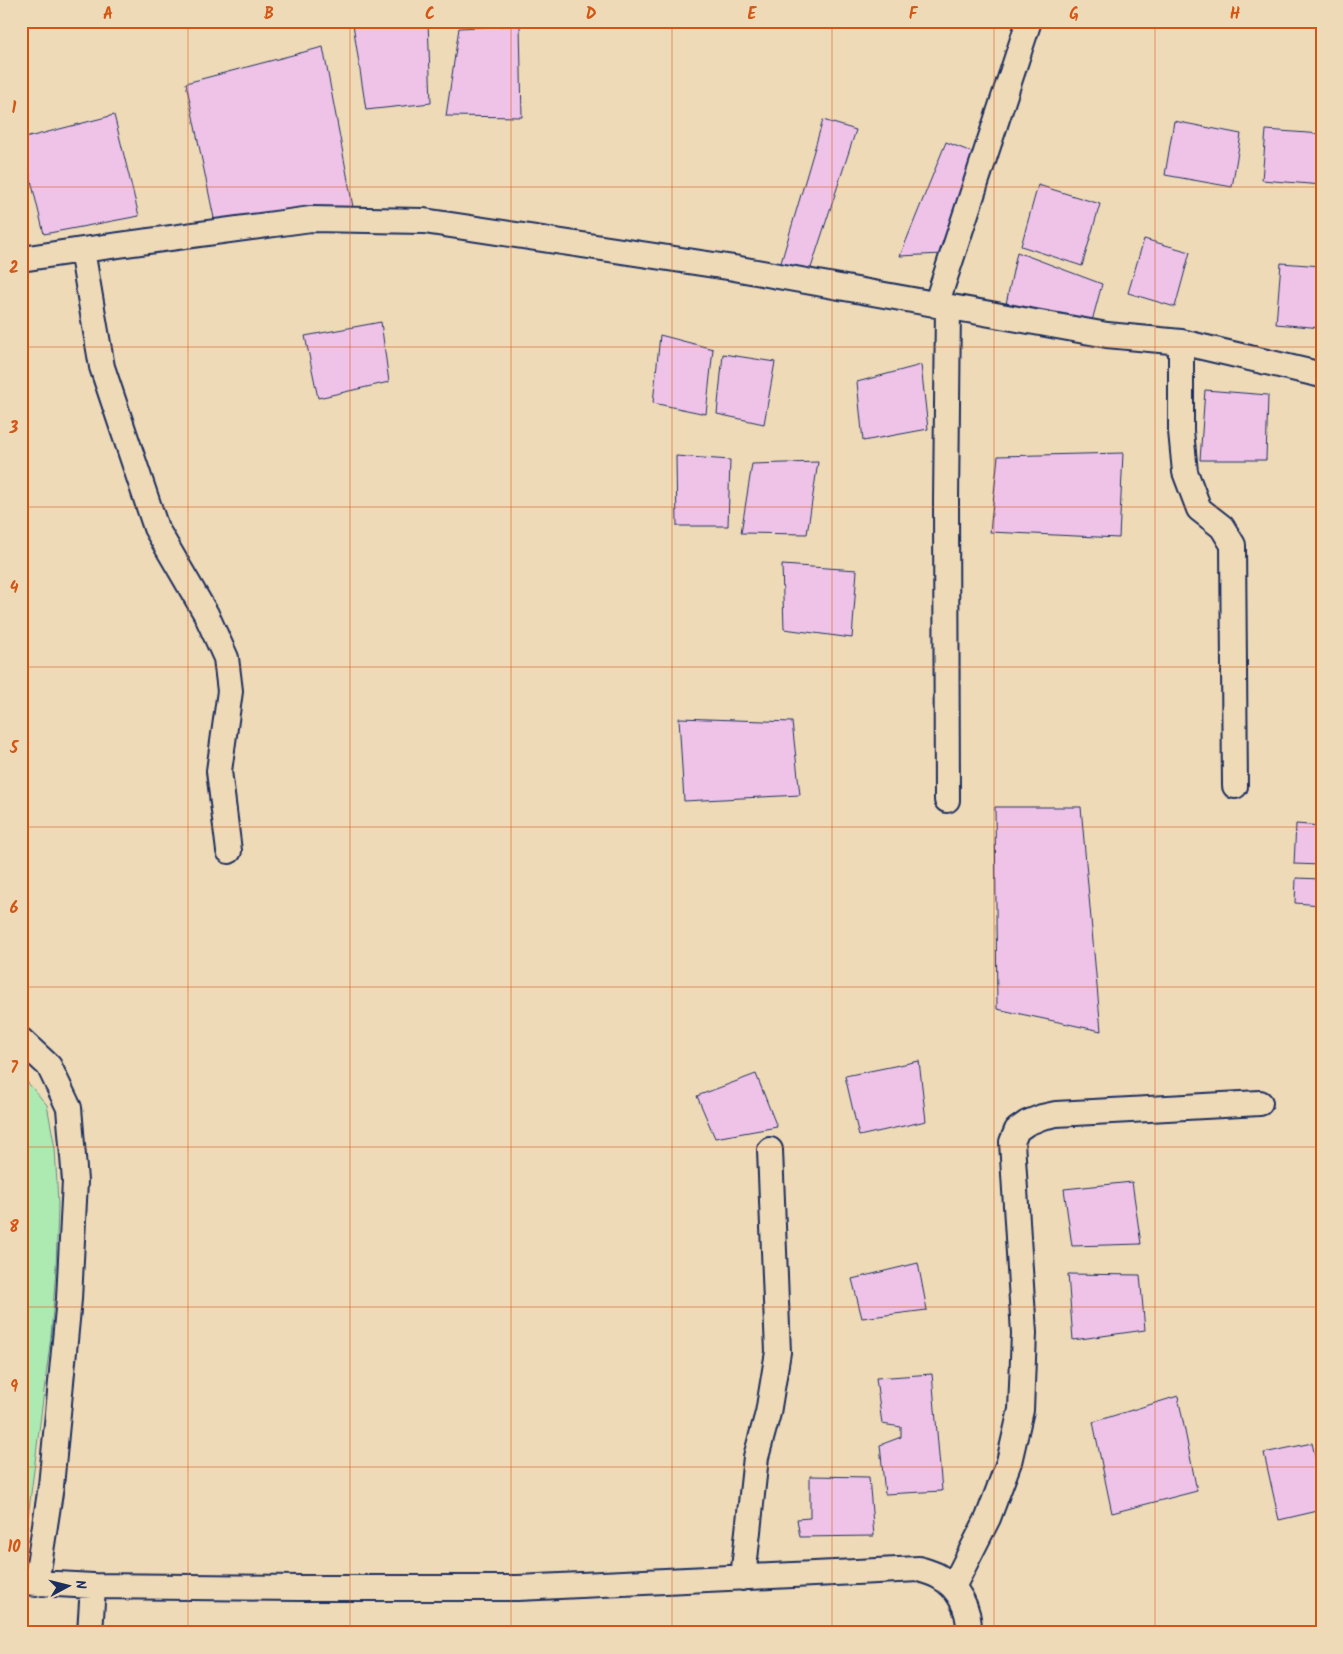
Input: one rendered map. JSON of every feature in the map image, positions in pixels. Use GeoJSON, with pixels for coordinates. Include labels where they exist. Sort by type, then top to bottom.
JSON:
{"type":"FeatureCollection","features":[{"type":"Feature","properties":{"kind":"street"},"geometry":{"type":"LineString","coordinates":[[947,800],[946,502],[942,306],[1029,21]]}},
{"type":"Feature","properties":{"kind":"street"},"geometry":{"type":"LineString","coordinates":[[21,259],[311,219],[424,221],[734,268],[1107,335],[1181,342],[1322,375]]}},
{"type":"Feature","properties":{"kind":"street"},"geometry":{"type":"LineString","coordinates":[[82,250],[102,366],[156,528],[206,614],[226,658],[230,691],[219,770],[229,851]]}},
{"type":"Feature","properties":{"kind":"street"},"geometry":{"type":"LineString","coordinates":[[1181,342],[1182,431],[1185,472],[1199,508],[1222,527],[1233,545],[1235,786]]}},
{"type":"Feature","properties":{"kind":"street"},"geometry":{"type":"LineString","coordinates":[[21,1040],[49,1066],[68,1108],[75,1181],[69,1298],[52,1476],[29,1583],[93,1586],[518,1588],[919,1570],[938,1576],[953,1587],[964,1603],[969,1621],[969,1633]]}},
{"type":"Feature","properties":{"kind":"street"},"geometry":{"type":"LineString","coordinates":[[953,1587],[988,1518],[1009,1462],[1021,1410],[1024,1332],[1012,1142],[1017,1130],[1042,1117],[1056,1114],[1260,1103]]}},
{"type":"Feature","properties":{"kind":"street"},"geometry":{"type":"LineString","coordinates":[[743,1578],[756,1457],[768,1413],[778,1352],[770,1150]]}},
{"type":"Feature","properties":{"kind":"street"},"geometry":{"type":"LineString","coordinates":[[90,1633],[93,1586]]}},
{"type":"Feature","properties":{"kind":"green space"},"geometry":{"type":"Polygon","coordinates":[[[21,1075],[47,1105],[55,1148],[58,1204],[51,1336],[26,1533],[21,1533],[21,1075]]]}},
{"type":"Feature","properties":{"kind":"building"},"geometry":{"type":"Polygon","coordinates":[[[375,21],[428,21],[431,103],[366,110],[353,24],[375,21]]]}},
{"type":"Feature","properties":{"kind":"building"},"geometry":{"type":"Polygon","coordinates":[[[520,25],[522,117],[446,116],[459,28],[520,25]]]}},
{"type":"Feature","properties":{"kind":"building"},"geometry":{"type":"Polygon","coordinates":[[[323,47],[353,207],[215,223],[186,83],[323,47]]]}},
{"type":"Feature","properties":{"kind":"building"},"geometry":{"type":"Polygon","coordinates":[[[114,115],[139,216],[44,234],[21,139],[114,115]]]}},
{"type":"Feature","properties":{"kind":"building"},"geometry":{"type":"Polygon","coordinates":[[[823,120],[856,130],[809,274],[780,266],[823,120]]]}},
{"type":"Feature","properties":{"kind":"building"},"geometry":{"type":"Polygon","coordinates":[[[1174,121],[1241,134],[1232,187],[1165,175],[1174,121]]]}},
{"type":"Feature","properties":{"kind":"building"},"geometry":{"type":"Polygon","coordinates":[[[1266,130],[1322,134],[1322,185],[1262,180],[1266,130]]]}},
{"type":"Feature","properties":{"kind":"building"},"geometry":{"type":"Polygon","coordinates":[[[946,142],[974,153],[943,254],[900,256],[946,142]]]}},
{"type":"Feature","properties":{"kind":"building"},"geometry":{"type":"Polygon","coordinates":[[[1038,185],[1100,204],[1082,266],[1021,246],[1038,185]]]}},
{"type":"Feature","properties":{"kind":"building"},"geometry":{"type":"Polygon","coordinates":[[[1144,239],[1190,252],[1175,307],[1128,293],[1144,239]]]}},
{"type":"Feature","properties":{"kind":"building"},"geometry":{"type":"Polygon","coordinates":[[[1017,252],[1102,284],[1089,332],[1006,304],[1017,252]]]}},
{"type":"Feature","properties":{"kind":"building"},"geometry":{"type":"Polygon","coordinates":[[[1281,263],[1322,266],[1322,328],[1276,324],[1281,263]]]}},
{"type":"Feature","properties":{"kind":"building"},"geometry":{"type":"Polygon","coordinates":[[[381,322],[389,382],[318,398],[305,336],[381,322]]]}},
{"type":"Feature","properties":{"kind":"building"},"geometry":{"type":"Polygon","coordinates":[[[660,335],[713,349],[706,414],[653,403],[660,335]]]}},
{"type":"Feature","properties":{"kind":"building"},"geometry":{"type":"Polygon","coordinates":[[[723,354],[775,362],[764,424],[717,414],[723,354]]]}},
{"type":"Feature","properties":{"kind":"building"},"geometry":{"type":"Polygon","coordinates":[[[921,365],[928,429],[863,441],[857,382],[921,365]]]}},
{"type":"Feature","properties":{"kind":"building"},"geometry":{"type":"Polygon","coordinates":[[[1205,390],[1268,395],[1266,460],[1200,460],[1205,390]]]}},
{"type":"Feature","properties":{"kind":"building"},"geometry":{"type":"Polygon","coordinates":[[[1123,453],[1119,538],[990,532],[998,456],[1123,453]]]}},
{"type":"Feature","properties":{"kind":"building"},"geometry":{"type":"Polygon","coordinates":[[[676,456],[730,460],[728,526],[677,526],[676,456]]]}},
{"type":"Feature","properties":{"kind":"building"},"geometry":{"type":"Polygon","coordinates":[[[818,462],[807,534],[741,533],[752,464],[818,462]]]}},
{"type":"Feature","properties":{"kind":"building"},"geometry":{"type":"Polygon","coordinates":[[[782,565],[857,570],[852,638],[784,629],[782,565]]]}},
{"type":"Feature","properties":{"kind":"building"},"geometry":{"type":"Polygon","coordinates":[[[679,718],[792,722],[800,795],[684,801],[679,718]]]}},
{"type":"Feature","properties":{"kind":"building"},"geometry":{"type":"Polygon","coordinates":[[[995,807],[1081,807],[1101,1031],[997,1009],[995,807]]]}},
{"type":"Feature","properties":{"kind":"building"},"geometry":{"type":"Polygon","coordinates":[[[1296,824],[1322,826],[1322,865],[1294,864],[1296,824]]]}},
{"type":"Feature","properties":{"kind":"building"},"geometry":{"type":"Polygon","coordinates":[[[1296,878],[1322,879],[1322,905],[1295,903],[1296,878]]]}},
{"type":"Feature","properties":{"kind":"building"},"geometry":{"type":"Polygon","coordinates":[[[919,1061],[926,1121],[859,1136],[845,1076],[919,1061]]]}},
{"type":"Feature","properties":{"kind":"building"},"geometry":{"type":"Polygon","coordinates":[[[756,1074],[777,1127],[715,1138],[697,1096],[756,1074]]]}},
{"type":"Feature","properties":{"kind":"building"},"geometry":{"type":"Polygon","coordinates":[[[1132,1182],[1141,1244],[1072,1246],[1064,1189],[1132,1182]]]}},
{"type":"Feature","properties":{"kind":"building"},"geometry":{"type":"Polygon","coordinates":[[[918,1263],[927,1310],[862,1318],[852,1279],[918,1263]]]}},
{"type":"Feature","properties":{"kind":"building"},"geometry":{"type":"Polygon","coordinates":[[[1068,1274],[1140,1275],[1145,1330],[1073,1340],[1068,1274]]]}},
{"type":"Feature","properties":{"kind":"building"},"geometry":{"type":"Polygon","coordinates":[[[932,1374],[942,1491],[885,1494],[880,1445],[901,1437],[901,1427],[882,1424],[876,1378],[932,1374]]]}},
{"type":"Feature","properties":{"kind":"building"},"geometry":{"type":"Polygon","coordinates":[[[1178,1396],[1197,1491],[1112,1513],[1093,1422],[1178,1396]]]}},
{"type":"Feature","properties":{"kind":"building"},"geometry":{"type":"Polygon","coordinates":[[[1312,1443],[1322,1487],[1322,1510],[1279,1520],[1264,1453],[1312,1443]]]}},
{"type":"Feature","properties":{"kind":"building"},"geometry":{"type":"Polygon","coordinates":[[[810,1476],[869,1477],[874,1536],[800,1537],[797,1519],[810,1518],[810,1476]]]}}]}
